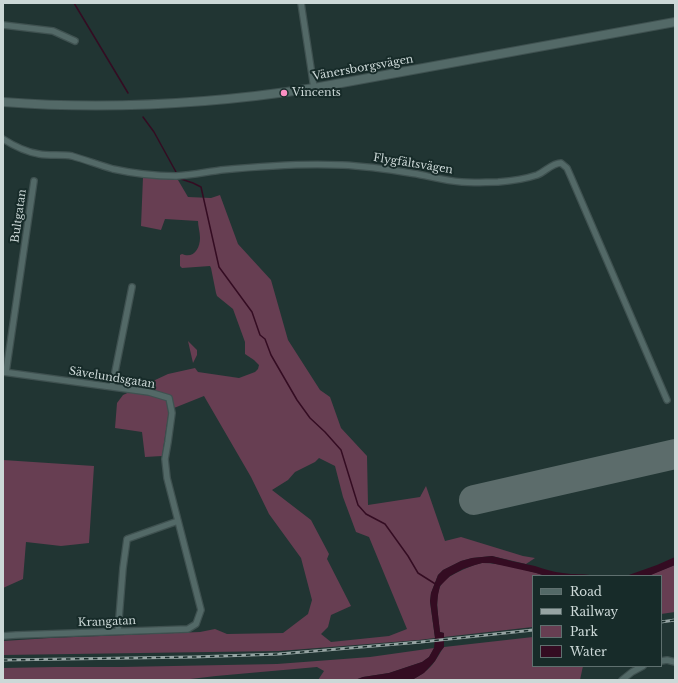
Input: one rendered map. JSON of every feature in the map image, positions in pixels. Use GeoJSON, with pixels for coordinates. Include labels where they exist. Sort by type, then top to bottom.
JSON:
{"type":"FeatureCollection","features":[{"type":"Feature","properties":{"kind":"main road","name":"Vänersborgsvägen"},"geometry":{"type":"LineString","coordinates":[[3,102],[73,106],[146,105],[272,94],[314,88],[675,22]]}},
{"type":"Feature","properties":{"kind":"street"},"geometry":{"type":"LineString","coordinates":[[301,3],[314,88]]}},
{"type":"Feature","properties":{"kind":"street"},"geometry":{"type":"LineString","coordinates":[[3,25],[53,31],[74,40]]}},
{"type":"Feature","properties":{"kind":"street","name":"Flygfältsvägen"},"geometry":{"type":"LineString","coordinates":[[3,139],[15,146],[31,152],[70,156],[128,172],[165,175],[184,175],[229,169],[289,165],[333,164],[381,168],[463,182],[501,182],[530,177],[543,172],[558,163],[561,163],[567,168],[667,400]]}},
{"type":"Feature","properties":{"kind":"street","name":"Bultgatan"},"geometry":{"type":"LineString","coordinates":[[4,372],[34,181]]}},
{"type":"Feature","properties":{"kind":"street"},"geometry":{"type":"LineString","coordinates":[[112,387],[132,287]]}},
{"type":"Feature","properties":{"kind":"street","name":"Sävelundsgatan"},"geometry":{"type":"LineString","coordinates":[[4,372],[149,392],[169,398],[172,412],[165,459],[167,478],[201,610]]}},
{"type":"Feature","properties":{"kind":"street"},"geometry":{"type":"LineString","coordinates":[[118,632],[127,539],[178,521]]}},
{"type":"Feature","properties":{"kind":"street","name":"Krangatan"},"geometry":{"type":"LineString","coordinates":[[3,636],[24,634],[188,629],[196,624],[201,610]]}},
{"type":"Feature","properties":{"kind":"street"},"geometry":{"type":"LineString","coordinates":[[662,661],[675,662]]}},
{"type":"Feature","properties":{"kind":"street"},"geometry":{"type":"LineString","coordinates":[[622,680],[641,667]]}},
{"type":"Feature","properties":{"kind":"green space"},"geometry":{"type":"Polygon","coordinates":[[[143,177],[178,180],[188,197],[211,198],[220,195],[238,244],[271,280],[288,340],[320,390],[330,397],[341,428],[367,456],[368,505],[420,497],[426,486],[445,541],[461,537],[523,556],[535,558],[526,564],[492,556],[472,558],[461,561],[443,570],[438,575],[431,593],[430,602],[435,638],[279,651],[3,655],[3,641],[200,632],[215,629],[227,634],[283,633],[308,614],[312,600],[301,558],[269,514],[251,477],[204,396],[169,410],[162,456],[145,457],[142,432],[115,428],[117,403],[123,395],[168,374],[195,368],[198,372],[239,378],[255,372],[259,365],[245,354],[245,342],[233,309],[217,296],[210,266],[182,268],[180,266],[180,255],[193,254],[199,246],[200,238],[198,221],[165,219],[161,230],[141,226],[143,177]],[[319,458],[315,462],[295,472],[288,480],[272,490],[311,520],[329,554],[327,559],[351,606],[331,615],[328,627],[321,634],[331,642],[389,636],[407,629],[369,537],[356,532],[343,497],[335,466],[319,458]]]}},
{"type":"Feature","properties":{"kind":"green space"},"geometry":{"type":"Polygon","coordinates":[[[188,341],[197,350],[197,355],[193,363],[188,341]]]}},
{"type":"Feature","properties":{"kind":"green space"},"geometry":{"type":"Polygon","coordinates":[[[3,460],[94,466],[89,543],[61,546],[26,542],[23,579],[3,588],[3,460]]]}},
{"type":"Feature","properties":{"kind":"green space"},"geometry":{"type":"Polygon","coordinates":[[[482,563],[497,564],[543,575],[532,575],[532,627],[444,637],[444,633],[440,632],[438,608],[439,590],[445,580],[469,567],[482,563]]]}},
{"type":"Feature","properties":{"kind":"green space"},"geometry":{"type":"Polygon","coordinates":[[[675,565],[675,612],[662,614],[662,575],[650,575],[675,565]]]}},
{"type":"Feature","properties":{"kind":"green space"},"geometry":{"type":"Polygon","coordinates":[[[532,637],[532,667],[583,667],[580,680],[412,680],[430,667],[444,647],[532,637]]]}},
{"type":"Feature","properties":{"kind":"green space"},"geometry":{"type":"Polygon","coordinates":[[[434,648],[429,657],[422,662],[389,673],[363,677],[355,680],[318,680],[324,671],[317,667],[182,680],[3,680],[3,668],[277,664],[370,657],[434,648]]]}},
{"type":"Feature","properties":{"kind":"water"},"geometry":{"type":"Polygon","coordinates":[[[492,556],[556,572],[586,575],[543,575],[491,563],[482,563],[463,569],[450,576],[440,586],[437,605],[440,632],[444,633],[444,647],[435,661],[424,673],[412,680],[355,680],[363,677],[389,673],[422,662],[429,657],[434,648],[435,638],[430,601],[431,593],[438,575],[443,570],[461,561],[472,558],[492,556]]]}},
{"type":"Feature","properties":{"kind":"water"},"geometry":{"type":"Polygon","coordinates":[[[675,557],[675,565],[651,575],[629,575],[675,557]]]}},
{"type":"Feature","properties":{"kind":"waterway"},"geometry":{"type":"LineString","coordinates":[[74,3],[128,93]]}},
{"type":"Feature","properties":{"kind":"waterway"},"geometry":{"type":"LineString","coordinates":[[143,117],[154,132],[176,172]]}},
{"type":"Feature","properties":{"kind":"waterway"},"geometry":{"type":"LineString","coordinates":[[181,179],[201,187],[219,267],[252,312],[260,335],[265,339],[271,355],[297,400],[310,418],[341,450],[358,505],[366,514],[385,524],[408,556],[418,573],[437,585]]}},
{"type":"Feature","properties":{"kind":"runway"},"geometry":{"type":"LineString","coordinates":[[474,500],[675,454]]}},
{"type":"Feature","properties":{"kind":"railway"},"geometry":{"type":"LineString","coordinates":[[662,622],[675,620]]}},
{"type":"Feature","properties":{"kind":"railway"},"geometry":{"type":"LineString","coordinates":[[3,660],[279,654],[421,642],[532,630]]}},
{"type":"Feature","properties":{"kind":"place","name":"Vincents"},"geometry":{"type":"Point","coordinates":[284,93]}}]}
